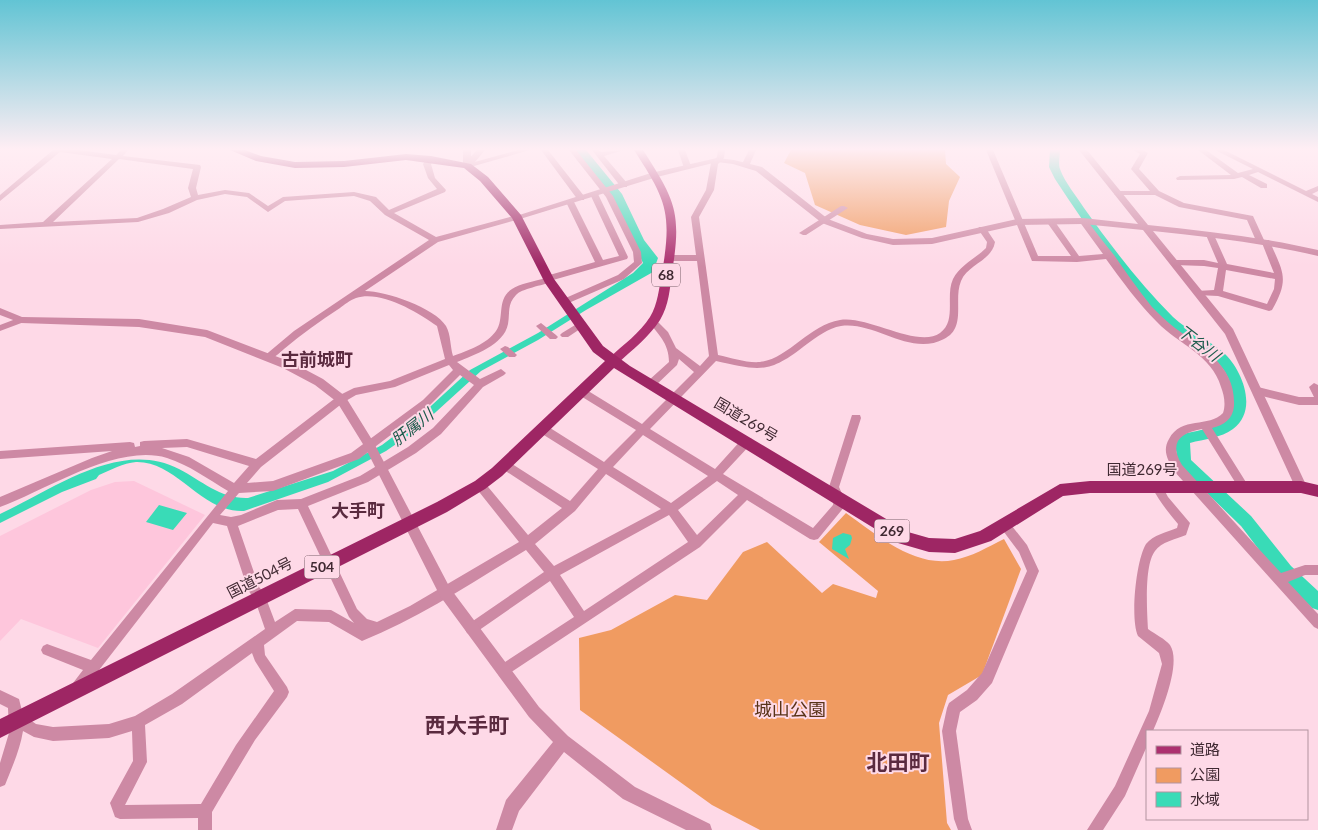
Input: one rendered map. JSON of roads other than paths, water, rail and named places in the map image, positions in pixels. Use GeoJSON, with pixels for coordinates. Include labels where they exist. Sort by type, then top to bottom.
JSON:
{"type":"FeatureCollection","features":[{"type":"Feature","properties":{"kind":"highway","name":"国道269号"},"geometry":{"type":"LineString","coordinates":[[492,189],[517,217],[549,279],[598,349],[613,361],[904,538],[929,545],[955,546],[973,541],[1060,490],[1090,487],[1301,487],[1318,492]]}},
{"type":"Feature","properties":{"kind":"highway","name":"国道504号"},"geometry":{"type":"LineString","coordinates":[[0,729],[480,485],[505,465],[613,361]]}},
{"type":"Feature","properties":{"kind":"main road","name":"68"},"geometry":{"type":"LineString","coordinates":[[613,361],[652,321],[660,310],[673,220],[672,209],[662,189]]}},
{"type":"Feature","properties":{"kind":"street"},"geometry":{"type":"LineString","coordinates":[[0,199],[12,189]]}},
{"type":"Feature","properties":{"kind":"street"},"geometry":{"type":"LineString","coordinates":[[44,226],[84,189]]}},
{"type":"Feature","properties":{"kind":"street"},"geometry":{"type":"LineString","coordinates":[[192,189],[195,198]]}},
{"type":"Feature","properties":{"kind":"street"},"geometry":{"type":"LineString","coordinates":[[388,213],[442,190],[441,189]]}},
{"type":"Feature","properties":{"kind":"street"},"geometry":{"type":"LineString","coordinates":[[574,189],[581,198]]}},
{"type":"Feature","properties":{"kind":"street"},"geometry":{"type":"LineString","coordinates":[[268,357],[297,332],[435,240],[611,189]]}},
{"type":"Feature","properties":{"kind":"street"},"geometry":{"type":"LineString","coordinates":[[18,720],[34,730],[53,734],[108,731],[138,722],[177,699],[257,644],[282,622],[295,615],[318,614],[331,616],[362,635],[445,592],[527,543],[571,508],[606,467],[714,357],[695,217],[710,189]]}},
{"type":"Feature","properties":{"kind":"street"},"geometry":{"type":"LineString","coordinates":[[782,189],[824,220],[865,236],[893,242],[918,243],[1017,222],[1083,221],[1263,241],[1318,253]]}},
{"type":"Feature","properties":{"kind":"street"},"geometry":{"type":"LineString","coordinates":[[1006,189],[1017,222],[1035,259],[1076,259],[1110,256]]}},
{"type":"Feature","properties":{"kind":"street"},"geometry":{"type":"LineString","coordinates":[[1115,189],[1175,262],[1229,332],[1301,487]]}},
{"type":"Feature","properties":{"kind":"street"},"geometry":{"type":"LineString","coordinates":[[1152,189],[1156,193],[1182,205],[1250,218],[1280,277],[1279,291],[1269,308],[1218,293],[1200,294]]}},
{"type":"Feature","properties":{"kind":"street"},"geometry":{"type":"LineString","coordinates":[[1296,189],[1318,200]]}},
{"type":"Feature","properties":{"kind":"street"},"geometry":{"type":"LineString","coordinates":[[1306,194],[1317,189]]}},
{"type":"Feature","properties":{"kind":"street"},"geometry":{"type":"LineString","coordinates":[[565,304],[621,277],[638,263],[637,252],[606,190]]}},
{"type":"Feature","properties":{"kind":"street"},"geometry":{"type":"LineString","coordinates":[[0,227],[138,220],[166,212],[195,198],[225,192],[243,192],[268,210],[282,199],[354,194],[374,199],[388,213],[435,240]]}},
{"type":"Feature","properties":{"kind":"street"},"geometry":{"type":"LineString","coordinates":[[1118,193],[1156,193]]}},
{"type":"Feature","properties":{"kind":"street"},"geometry":{"type":"LineString","coordinates":[[75,690],[234,489],[258,464],[341,399],[354,392],[392,384],[478,350],[498,334],[503,326],[505,303],[514,291],[624,257],[594,194]]}},
{"type":"Feature","properties":{"kind":"street"},"geometry":{"type":"LineString","coordinates":[[570,202],[600,263]]}},
{"type":"Feature","properties":{"kind":"street"},"geometry":{"type":"LineString","coordinates":[[803,233],[844,208]]}},
{"type":"Feature","properties":{"kind":"street"},"geometry":{"type":"LineString","coordinates":[[1050,221],[1076,259]]}},
{"type":"Feature","properties":{"kind":"street"},"geometry":{"type":"LineString","coordinates":[[1083,221],[1161,321],[1210,359],[1218,368],[1228,393],[1228,410],[1226,416],[1221,421],[1205,426],[1195,426],[1179,433],[1170,446],[1174,462],[1318,623]]}},
{"type":"Feature","properties":{"kind":"street"},"geometry":{"type":"LineString","coordinates":[[714,357],[748,364],[769,363],[809,336],[840,323],[854,323],[924,341],[943,337],[952,328],[955,320],[954,289],[957,279],[963,271],[990,249],[991,242],[982,229]]}},
{"type":"Feature","properties":{"kind":"street"},"geometry":{"type":"LineString","coordinates":[[1210,235],[1223,266],[1218,293]]}},
{"type":"Feature","properties":{"kind":"street"},"geometry":{"type":"LineString","coordinates":[[669,258],[700,258]]}},
{"type":"Feature","properties":{"kind":"street"},"geometry":{"type":"LineString","coordinates":[[1175,262],[1223,266],[1280,277]]}},
{"type":"Feature","properties":{"kind":"street"},"geometry":{"type":"LineString","coordinates":[[352,296],[370,294],[404,303],[427,314],[445,329],[450,360],[460,371],[479,383]]}},
{"type":"Feature","properties":{"kind":"street"},"geometry":{"type":"LineString","coordinates":[[0,310],[21,320]]}},
{"type":"Feature","properties":{"kind":"street"},"geometry":{"type":"LineString","coordinates":[[0,328],[21,320],[139,323],[207,334],[268,357],[319,382],[341,399],[370,446],[445,592],[534,712],[563,741],[629,793],[704,830]]}},
{"type":"Feature","properties":{"kind":"street"},"geometry":{"type":"LineString","coordinates":[[652,321],[661,328],[673,350],[701,372]]}},
{"type":"Feature","properties":{"kind":"street"},"geometry":{"type":"LineString","coordinates":[[564,335],[579,324]]}},
{"type":"Feature","properties":{"kind":"street"},"geometry":{"type":"LineString","coordinates":[[541,326],[553,337]]}},
{"type":"Feature","properties":{"kind":"street"},"geometry":{"type":"LineString","coordinates":[[651,384],[674,363],[673,350]]}},
{"type":"Feature","properties":{"kind":"street"},"geometry":{"type":"LineString","coordinates":[[0,502],[96,461],[123,452],[145,450],[165,453],[185,460],[234,489],[273,486],[355,456],[426,403],[460,371]]}},
{"type":"Feature","properties":{"kind":"street"},"geometry":{"type":"LineString","coordinates":[[211,518],[231,522],[242,520],[277,505],[301,504],[364,479],[381,468],[389,466],[412,450],[437,430],[479,383],[502,372]]}},
{"type":"Feature","properties":{"kind":"street"},"geometry":{"type":"LineString","coordinates":[[1258,391],[1299,401],[1318,401]]}},
{"type":"Feature","properties":{"kind":"street"},"geometry":{"type":"LineString","coordinates":[[582,392],[814,536],[838,506],[839,498],[834,487],[856,418]]}},
{"type":"Feature","properties":{"kind":"street"},"geometry":{"type":"LineString","coordinates":[[1205,426],[1244,487]]}},
{"type":"Feature","properties":{"kind":"street"},"geometry":{"type":"LineString","coordinates":[[543,429],[672,509],[696,543]]}},
{"type":"Feature","properties":{"kind":"street"},"geometry":{"type":"LineString","coordinates":[[470,628],[552,573],[672,509],[716,476],[747,441]]}},
{"type":"Feature","properties":{"kind":"street"},"geometry":{"type":"LineString","coordinates":[[0,455],[187,443],[258,464]]}},
{"type":"Feature","properties":{"kind":"street"},"geometry":{"type":"LineString","coordinates":[[505,465],[571,508]]}},
{"type":"Feature","properties":{"kind":"street"},"geometry":{"type":"LineString","coordinates":[[480,485],[552,573],[582,618]]}},
{"type":"Feature","properties":{"kind":"street"},"geometry":{"type":"LineString","coordinates":[[1147,730],[1155,712],[1168,664],[1166,649],[1142,632],[1141,592],[1146,555],[1152,546],[1182,531],[1184,523],[1164,500],[1157,487]]}},
{"type":"Feature","properties":{"kind":"street"},"geometry":{"type":"LineString","coordinates":[[504,671],[696,543],[746,494]]}},
{"type":"Feature","properties":{"kind":"street"},"geometry":{"type":"LineString","coordinates":[[301,504],[353,613],[363,624],[378,628]]}},
{"type":"Feature","properties":{"kind":"street"},"geometry":{"type":"LineString","coordinates":[[231,522],[254,590],[260,597],[272,632]]}},
{"type":"Feature","properties":{"kind":"street"},"geometry":{"type":"LineString","coordinates":[[965,830],[961,819],[950,732],[954,708],[972,695],[987,678],[1033,571],[1023,549],[1004,524]]}},
{"type":"Feature","properties":{"kind":"street"},"geometry":{"type":"LineString","coordinates":[[1278,580],[1305,570],[1318,570]]}},
{"type":"Feature","properties":{"kind":"street"},"geometry":{"type":"LineString","coordinates":[[205,830],[205,811],[224,773],[254,726],[282,692],[259,657],[257,644]]}},
{"type":"Feature","properties":{"kind":"street"},"geometry":{"type":"LineString","coordinates":[[47,650],[93,667]]}},
{"type":"Feature","properties":{"kind":"street"},"geometry":{"type":"LineString","coordinates":[[0,697],[14,704],[18,720],[14,743],[0,780]]}},
{"type":"Feature","properties":{"kind":"street"},"geometry":{"type":"LineString","coordinates":[[138,722],[140,762],[117,803],[120,812],[205,811]]}},
{"type":"Feature","properties":{"kind":"street"},"geometry":{"type":"LineString","coordinates":[[1094,830],[1120,791],[1146,732]]}},
{"type":"Feature","properties":{"kind":"street"},"geometry":{"type":"LineString","coordinates":[[504,830],[512,806],[563,741]]}},
{"type":"Feature","properties":{"kind":"water","name":"肝属川"},"geometry":{"type":"Polygon","coordinates":[[[606,189],[618,189],[622,194],[644,240],[658,258],[653,272],[538,340],[481,371],[415,431],[386,451],[328,482],[244,511],[229,509],[215,504],[164,470],[151,464],[136,462],[117,467],[99,475],[96,479],[62,492],[0,523],[0,514],[64,481],[110,463],[133,460],[157,461],[179,469],[229,496],[248,498],[333,471],[382,445],[419,417],[470,370],[538,333],[633,273],[643,263],[611,195],[606,189]]]}},
{"type":"Feature","properties":{"kind":"water"},"geometry":{"type":"Polygon","coordinates":[[[159,505],[187,513],[173,530],[146,522],[159,505]]]}},
{"type":"Feature","properties":{"kind":"water"},"geometry":{"type":"Polygon","coordinates":[[[843,533],[851,535],[852,538],[850,545],[845,549],[849,559],[832,549],[833,538],[843,533]]]}},
{"type":"Feature","properties":{"kind":"waterway","name":"下谷川"},"geometry":{"type":"LineString","coordinates":[[1067,189],[1125,270],[1154,304],[1176,326],[1217,354],[1229,367],[1238,390],[1239,408],[1237,414],[1233,421],[1222,429],[1185,439],[1182,445],[1184,462],[1246,521],[1285,571],[1318,602]]}},
{"type":"Feature","properties":{"kind":"district","name":"古前城町"},"geometry":{"type":"Point","coordinates":[317,360]}},
{"type":"Feature","properties":{"kind":"district","name":"大手町"},"geometry":{"type":"Point","coordinates":[358,511]}},
{"type":"Feature","properties":{"kind":"district","name":"西大手町"},"geometry":{"type":"Point","coordinates":[467,726]}},
{"type":"Feature","properties":{"kind":"district","name":"北田町"},"geometry":{"type":"Point","coordinates":[898,763]}},
{"type":"Feature","properties":{"kind":"park label","name":"城山公園"},"geometry":{"type":"Point","coordinates":[790,710]}}]}
